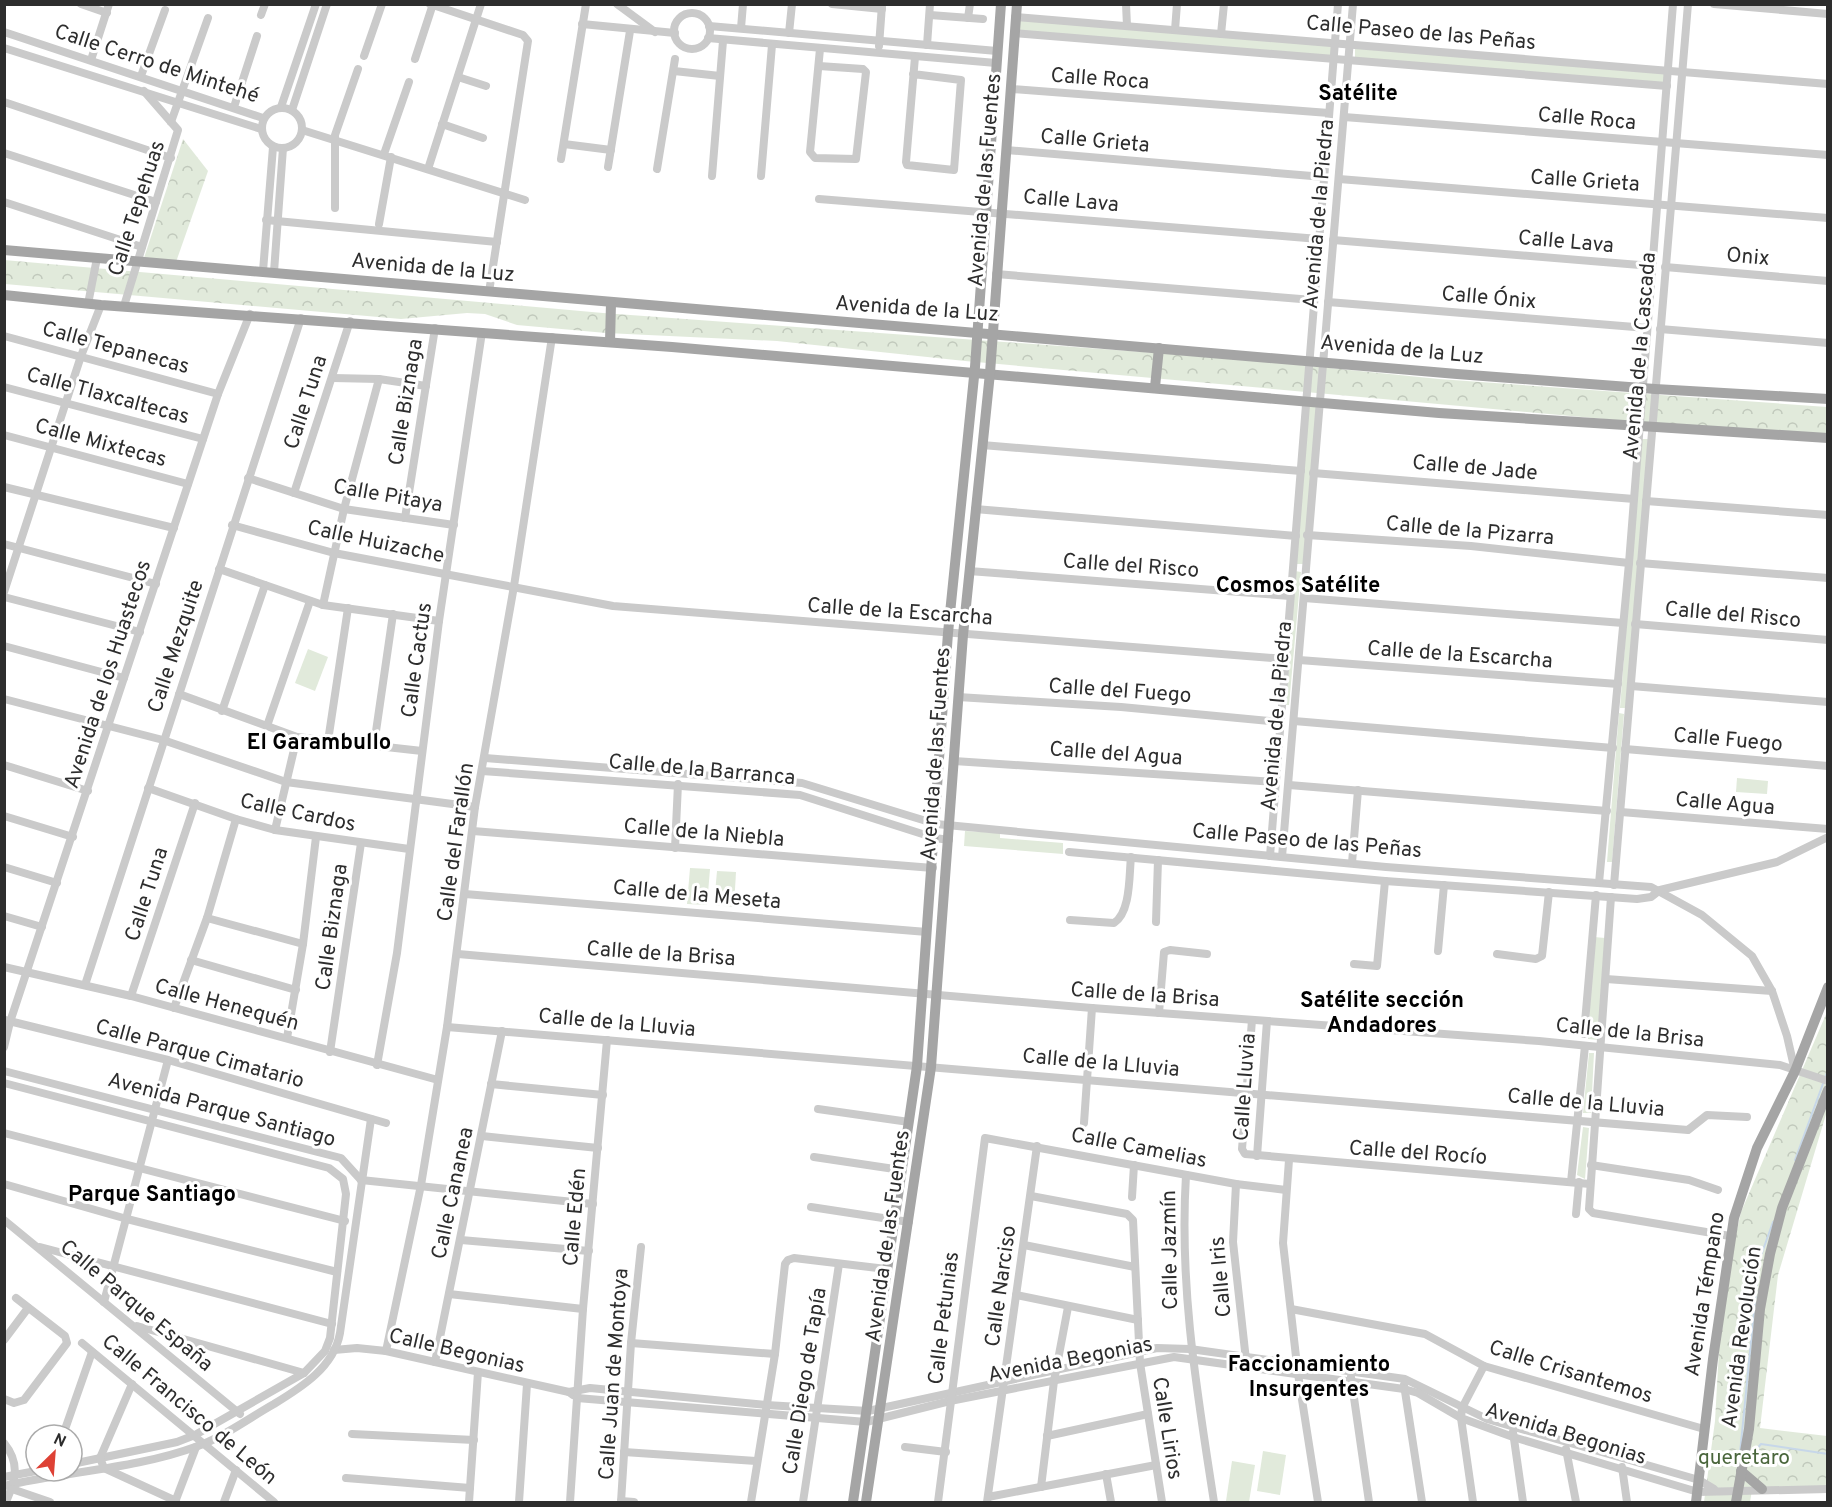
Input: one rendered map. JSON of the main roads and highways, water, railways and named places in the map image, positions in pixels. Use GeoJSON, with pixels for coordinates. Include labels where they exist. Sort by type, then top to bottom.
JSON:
{"type":"FeatureCollection","features":[{"type":"Feature","properties":{"kind":"main road","name":"Avenida de las Fuentes"},"geometry":{"type":"LineString","coordinates":[[854,1503],[917,1066],[921,994],[933,868],[948,633],[975,372],[1001,4]]}},
{"type":"Feature","properties":{"kind":"main road","name":"Avenida de las Fuentes"},"geometry":{"type":"LineString","coordinates":[[866,1503],[882,1408],[931,1067],[935,995],[951,825],[963,635],[990,373],[1017,4]]}},
{"type":"Feature","properties":{"kind":"main road","name":"Avenida de la Luz"},"geometry":{"type":"LineString","coordinates":[[4,250],[610,303],[1323,361],[1642,391],[1655,397],[1827,399]]}},
{"type":"Feature","properties":{"kind":"main road"},"geometry":{"type":"LineString","coordinates":[[4,295],[101,305],[435,327],[1320,401],[1439,413],[1827,438]]}},
{"type":"Feature","properties":{"kind":"main road"},"geometry":{"type":"LineString","coordinates":[[610,303],[610,342]]}},
{"type":"Feature","properties":{"kind":"main road"},"geometry":{"type":"LineString","coordinates":[[1155,387],[1160,348]]}},
{"type":"Feature","properties":{"kind":"main road","name":"Avenida Témpano"},"geometry":{"type":"LineString","coordinates":[[1697,1497],[1730,1236],[1756,1148],[1795,1071],[1827,987]]}},
{"type":"Feature","properties":{"kind":"main road","name":"Avenida Revolución"},"geometry":{"type":"LineString","coordinates":[[1736,1503],[1749,1430],[1760,1309],[1770,1254],[1782,1208],[1827,1084]]}},
{"type":"Feature","properties":{"kind":"main road"},"geometry":{"type":"LineString","coordinates":[[1742,1471],[1762,1489]]}},
{"type":"Feature","properties":{"kind":"waterway"},"geometry":{"type":"LineString","coordinates":[[1795,1160],[1828,1070]]}},
{"type":"Feature","properties":{"kind":"waterway"},"geometry":{"type":"LineString","coordinates":[[1740,1453],[1759,1261],[1773,1222]]}},
{"type":"Feature","properties":{"kind":"waterway"},"geometry":{"type":"LineString","coordinates":[[1748,1459],[1761,1444],[1828,1454]]}},
{"type":"Feature","properties":{"kind":"district","name":"Satélite"},"geometry":{"type":"Point","coordinates":[1358,92]}},
{"type":"Feature","properties":{"kind":"district","name":"Cosmos Satélite"},"geometry":{"type":"Point","coordinates":[1298,584]}},
{"type":"Feature","properties":{"kind":"district","name":"El Garambullo"},"geometry":{"type":"Point","coordinates":[319,741]}},
{"type":"Feature","properties":{"kind":"district","name":"Satélite sección Andadores"},"geometry":{"type":"Point","coordinates":[1382,1012]}},
{"type":"Feature","properties":{"kind":"district","name":"Parque Santiago"},"geometry":{"type":"Point","coordinates":[152,1193]}},
{"type":"Feature","properties":{"kind":"district","name":"Faccionamiento Insurgentes"},"geometry":{"type":"Point","coordinates":[1309,1376]}},
{"type":"Feature","properties":{"kind":"park label","name":"queretaro"},"geometry":{"type":"Point","coordinates":[1744,1457]}}]}
